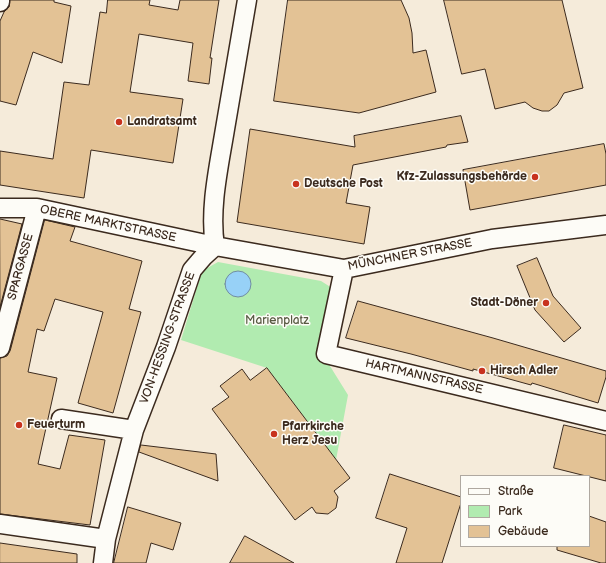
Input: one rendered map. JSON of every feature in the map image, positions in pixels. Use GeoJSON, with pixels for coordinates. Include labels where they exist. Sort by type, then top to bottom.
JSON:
{"type":"FeatureCollection","features":[{"type":"Feature","properties":{"kind":"street"},"geometry":{"type":"LineString","coordinates":[[215,246],[213,216],[219,162],[247,0]]}},
{"type":"Feature","properties":{"kind":"street","name":"OBERE MARKTSTRASSE"},"geometry":{"type":"LineString","coordinates":[[0,208],[37,208],[215,246]]}},
{"type":"Feature","properties":{"kind":"street","name":"SPARGASSE"},"geometry":{"type":"LineString","coordinates":[[0,348],[37,208]]}},
{"type":"Feature","properties":{"kind":"street","name":"MÜNCHNER STRASSE"},"geometry":{"type":"LineString","coordinates":[[215,246],[344,269],[492,239],[606,225]]}},
{"type":"Feature","properties":{"kind":"street","name":"VON-HESSING-STRASSE"},"geometry":{"type":"LineString","coordinates":[[103,563],[106,539],[134,430],[166,347],[192,270],[215,246]]}},
{"type":"Feature","properties":{"kind":"street","name":"HARTMANNSTRASSE"},"geometry":{"type":"LineString","coordinates":[[344,269],[326,354],[606,421]]}},
{"type":"Feature","properties":{"kind":"street"},"geometry":{"type":"LineString","coordinates":[[62,419],[134,430]]}},
{"type":"Feature","properties":{"kind":"street"},"geometry":{"type":"LineString","coordinates":[[0,524],[106,539]]}},
{"type":"Feature","properties":{"kind":"green space","name":"Marienplatz"},"geometry":{"type":"Polygon","coordinates":[[[218,262],[321,281],[332,288],[320,350],[348,395],[336,460],[267,368],[181,340],[202,271],[218,262]]]}},
{"type":"Feature","properties":{"kind":"water"},"geometry":{"type":"Polygon","coordinates":[[[238,271],[247,275],[251,284],[247,293],[238,297],[229,293],[225,284],[229,275],[238,271]]]}},
{"type":"Feature","properties":{"kind":"building"},"geometry":{"type":"Polygon","coordinates":[[[10,0],[54,0],[54,2],[71,6],[62,63],[33,52],[16,105],[0,101],[0,21],[4,12],[9,7],[10,0]]]}},
{"type":"Feature","properties":{"kind":"building"},"geometry":{"type":"Polygon","coordinates":[[[108,0],[150,0],[149,5],[178,10],[180,0],[219,0],[210,58],[212,58],[209,84],[188,81],[193,43],[139,34],[130,92],[183,99],[173,163],[91,150],[84,198],[0,185],[0,151],[53,159],[64,82],[89,85],[100,12],[106,13],[108,0]]]}},
{"type":"Feature","properties":{"kind":"building"},"geometry":{"type":"Polygon","coordinates":[[[288,0],[401,0],[409,18],[412,33],[413,53],[426,50],[436,92],[359,113],[274,101],[288,0]]]}},
{"type":"Feature","properties":{"kind":"building"},"geometry":{"type":"Polygon","coordinates":[[[444,0],[562,0],[583,88],[564,93],[557,105],[549,111],[542,111],[533,108],[525,102],[495,109],[485,69],[462,74],[444,0]]]}},
{"type":"Feature","properties":{"kind":"building","name":"Deutsche Post"},"geometry":{"type":"Polygon","coordinates":[[[461,116],[468,142],[353,165],[346,203],[370,207],[364,244],[237,222],[250,129],[355,147],[354,136],[461,116]]]}},
{"type":"Feature","properties":{"kind":"building","name":"Kfz-Zulassungsbehörde"},"geometry":{"type":"Polygon","coordinates":[[[604,144],[606,154],[606,185],[470,210],[463,170],[604,144]]]}},
{"type":"Feature","properties":{"kind":"building"},"geometry":{"type":"Polygon","coordinates":[[[0,219],[22,224],[0,307],[0,219]]]}},
{"type":"Feature","properties":{"kind":"building"},"geometry":{"type":"Polygon","coordinates":[[[45,220],[75,227],[70,241],[142,261],[129,309],[141,312],[113,413],[78,403],[103,312],[55,299],[44,331],[37,329],[28,372],[57,378],[38,464],[60,469],[69,435],[105,440],[90,525],[0,514],[0,358],[7,356],[10,351],[45,220]]]}},
{"type":"Feature","properties":{"kind":"building","name":"Stadt-Döner"},"geometry":{"type":"Polygon","coordinates":[[[537,258],[553,296],[581,328],[564,342],[535,310],[517,266],[537,258]]]}},
{"type":"Feature","properties":{"kind":"building"},"geometry":{"type":"Polygon","coordinates":[[[358,301],[606,371],[606,377],[598,403],[532,383],[531,385],[473,369],[473,371],[346,338],[358,301]]]}},
{"type":"Feature","properties":{"kind":"building","name":"Pfarrkirche Herz Jesu"},"geometry":{"type":"Polygon","coordinates":[[[267,368],[350,478],[334,491],[338,497],[336,508],[328,514],[316,513],[312,507],[295,520],[212,409],[229,397],[220,386],[242,369],[250,380],[267,368]]]}},
{"type":"Feature","properties":{"kind":"building"},"geometry":{"type":"Polygon","coordinates":[[[564,425],[606,435],[606,481],[590,477],[590,475],[582,475],[554,468],[564,425]]]}},
{"type":"Feature","properties":{"kind":"building"},"geometry":{"type":"Polygon","coordinates":[[[141,445],[216,454],[218,481],[139,452],[141,445]]]}},
{"type":"Feature","properties":{"kind":"building"},"geometry":{"type":"Polygon","coordinates":[[[390,474],[460,497],[460,506],[442,563],[396,563],[407,528],[376,518],[390,474]]]}},
{"type":"Feature","properties":{"kind":"building"},"geometry":{"type":"Polygon","coordinates":[[[128,507],[181,523],[173,550],[151,543],[146,563],[114,563],[128,507]]]}},
{"type":"Feature","properties":{"kind":"building"},"geometry":{"type":"Polygon","coordinates":[[[590,516],[606,522],[606,563],[601,563],[557,550],[557,547],[590,547],[590,516]]]}},
{"type":"Feature","properties":{"kind":"building"},"geometry":{"type":"Polygon","coordinates":[[[245,536],[294,563],[230,563],[245,536]]]}},
{"type":"Feature","properties":{"kind":"building"},"geometry":{"type":"Polygon","coordinates":[[[0,543],[77,554],[77,563],[0,563],[0,543]]]}},
{"type":"Feature","properties":{"kind":"place","name":"Landratsamt"},"geometry":{"type":"Point","coordinates":[119,122]}},
{"type":"Feature","properties":{"kind":"place","name":"Kfz-Zulassungsbehörde"},"geometry":{"type":"Point","coordinates":[535,177]}},
{"type":"Feature","properties":{"kind":"place","name":"Deutsche Post"},"geometry":{"type":"Point","coordinates":[296,184]}},
{"type":"Feature","properties":{"kind":"place","name":"Stadt-Döner"},"geometry":{"type":"Point","coordinates":[546,303]}},
{"type":"Feature","properties":{"kind":"place","name":"Hirsch Adler"},"geometry":{"type":"Point","coordinates":[482,371]}},
{"type":"Feature","properties":{"kind":"place","name":"Feuerturm"},"geometry":{"type":"Point","coordinates":[19,425]}},
{"type":"Feature","properties":{"kind":"place","name":"Pfarrkirche Herz Jesu"},"geometry":{"type":"Point","coordinates":[274,434]}}]}
